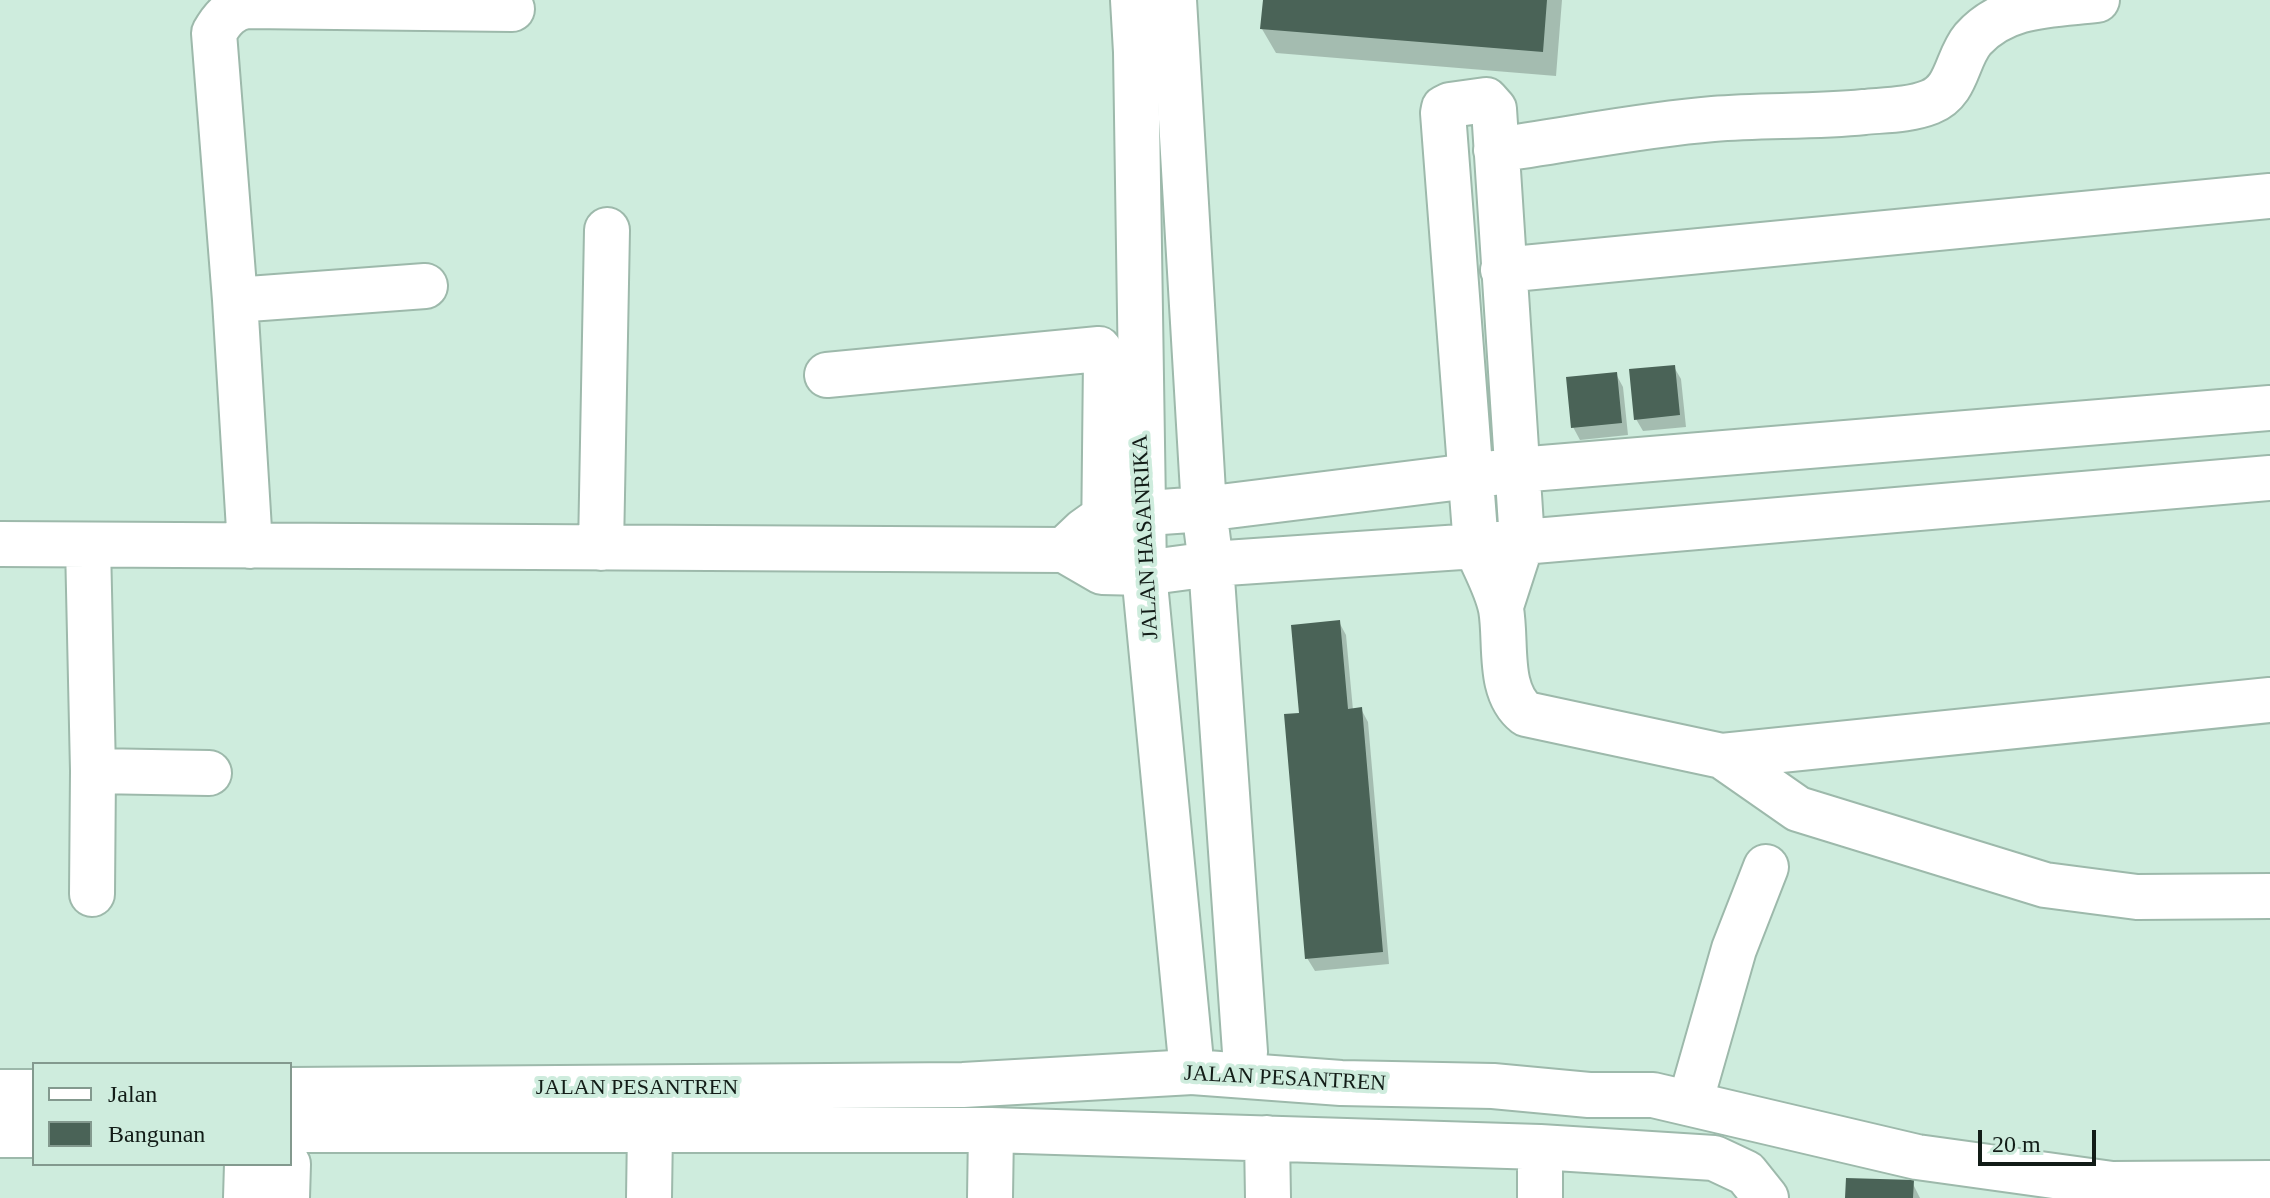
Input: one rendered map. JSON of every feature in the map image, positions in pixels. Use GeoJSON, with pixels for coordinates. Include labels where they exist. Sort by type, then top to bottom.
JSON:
{"type":"FeatureCollection","features":[{"type":"Feature","properties":{"kind":"street","name":"JALAN HASANRIKA"},"geometry":{"type":"LineString","coordinates":[[1133,0],[1140,419],[1125,515],[1123,572],[1192,1072]]}},
{"type":"Feature","properties":{"kind":"street"},"geometry":{"type":"LineString","coordinates":[[1174,0],[1204,509],[1211,564],[1245,1052]]}},
{"type":"Feature","properties":{"kind":"street"},"geometry":{"type":"LineString","coordinates":[[1496,150],[1712,119],[1816,116],[1899,109],[1932,102],[1955,77],[1972,40],[1995,20],[2026,8],[2097,0]]}},
{"type":"Feature","properties":{"kind":"street"},"geometry":{"type":"LineString","coordinates":[[250,546],[214,33],[222,20],[236,8],[248,6],[512,9]]}},
{"type":"Feature","properties":{"kind":"street"},"geometry":{"type":"LineString","coordinates":[[1501,606],[1522,541],[1494,109],[1486,100],[1444,108],[1476,546],[1501,606],[1509,692],[1515,705],[1526,714],[1722,756],[2270,700]]}},
{"type":"Feature","properties":{"kind":"street"},"geometry":{"type":"LineString","coordinates":[[1503,270],[2270,196]]}},
{"type":"Feature","properties":{"kind":"street"},"geometry":{"type":"LineString","coordinates":[[601,548],[607,230]]}},
{"type":"Feature","properties":{"kind":"street"},"geometry":{"type":"LineString","coordinates":[[235,300],[425,286]]}},
{"type":"Feature","properties":{"kind":"street"},"geometry":{"type":"LineString","coordinates":[[827,375],[1099,349],[1106,359],[1125,515]]}},
{"type":"Feature","properties":{"kind":"street"},"geometry":{"type":"LineString","coordinates":[[1064,550],[1084,531],[1125,515],[1204,509],[1518,470],[2270,408]]}},
{"type":"Feature","properties":{"kind":"street"},"geometry":{"type":"LineString","coordinates":[[0,544],[1064,550],[1123,572],[1476,546],[2270,478]]}},
{"type":"Feature","properties":{"kind":"street"},"geometry":{"type":"LineString","coordinates":[[88,545],[93,771],[92,894]]}},
{"type":"Feature","properties":{"kind":"street"},"geometry":{"type":"LineString","coordinates":[[1722,756],[1798,809],[2045,885],[2137,897],[2270,896]]}},
{"type":"Feature","properties":{"kind":"street"},"geometry":{"type":"LineString","coordinates":[[93,771],[209,773]]}},
{"type":"Feature","properties":{"kind":"street"},"geometry":{"type":"LineString","coordinates":[[1690,1103],[1734,949],[1766,867]]}},
{"type":"Feature","properties":{"kind":"street","name":"JALAN PESANTREN"},"geometry":{"type":"LineString","coordinates":[[292,1090],[963,1085],[1192,1072],[1325,1082],[1493,1086],[1589,1095],[1653,1095],[1917,1157],[2112,1191],[2270,1183]]}},
{"type":"Feature","properties":{"kind":"street"},"geometry":{"type":"LineString","coordinates":[[0,1092],[32,1092]]}},
{"type":"Feature","properties":{"kind":"street"},"geometry":{"type":"LineString","coordinates":[[292,1130],[991,1130],[1540,1147],[1714,1158],[1746,1173],[1766,1198]]}},
{"type":"Feature","properties":{"kind":"street"},"geometry":{"type":"LineString","coordinates":[[649,1198],[650,1130]]}},
{"type":"Feature","properties":{"kind":"street"},"geometry":{"type":"LineString","coordinates":[[990,1198],[991,1130]]}},
{"type":"Feature","properties":{"kind":"street"},"geometry":{"type":"LineString","coordinates":[[0,1135],[32,1135]]}},
{"type":"Feature","properties":{"kind":"street"},"geometry":{"type":"LineString","coordinates":[[1267,1138],[1268,1198]]}},
{"type":"Feature","properties":{"kind":"street"},"geometry":{"type":"LineString","coordinates":[[1540,1147],[1540,1198]]}},
{"type":"Feature","properties":{"kind":"street"},"geometry":{"type":"LineString","coordinates":[[246,1198],[247,1166]]}},
{"type":"Feature","properties":{"kind":"street"},"geometry":{"type":"LineString","coordinates":[[287,1198],[288,1166]]}},
{"type":"Feature","properties":{"kind":"building"},"geometry":{"type":"Polygon","coordinates":[[[1263,0],[1547,0],[1543,52],[1260,29],[1263,0]]]}},
{"type":"Feature","properties":{"kind":"building"},"geometry":{"type":"Polygon","coordinates":[[[1675,365],[1680,415],[1634,420],[1629,369],[1675,365]]]}},
{"type":"Feature","properties":{"kind":"building"},"geometry":{"type":"Polygon","coordinates":[[[1617,372],[1622,423],[1571,428],[1566,377],[1617,372]]]}},
{"type":"Feature","properties":{"kind":"building"},"geometry":{"type":"Polygon","coordinates":[[[1340,620],[1348,709],[1362,707],[1383,952],[1305,959],[1284,714],[1299,713],[1291,625],[1340,620]]]}},
{"type":"Feature","properties":{"kind":"building"},"geometry":{"type":"Polygon","coordinates":[[[1846,1178],[1914,1180],[1913,1198],[1845,1198],[1846,1178]]]}}]}
